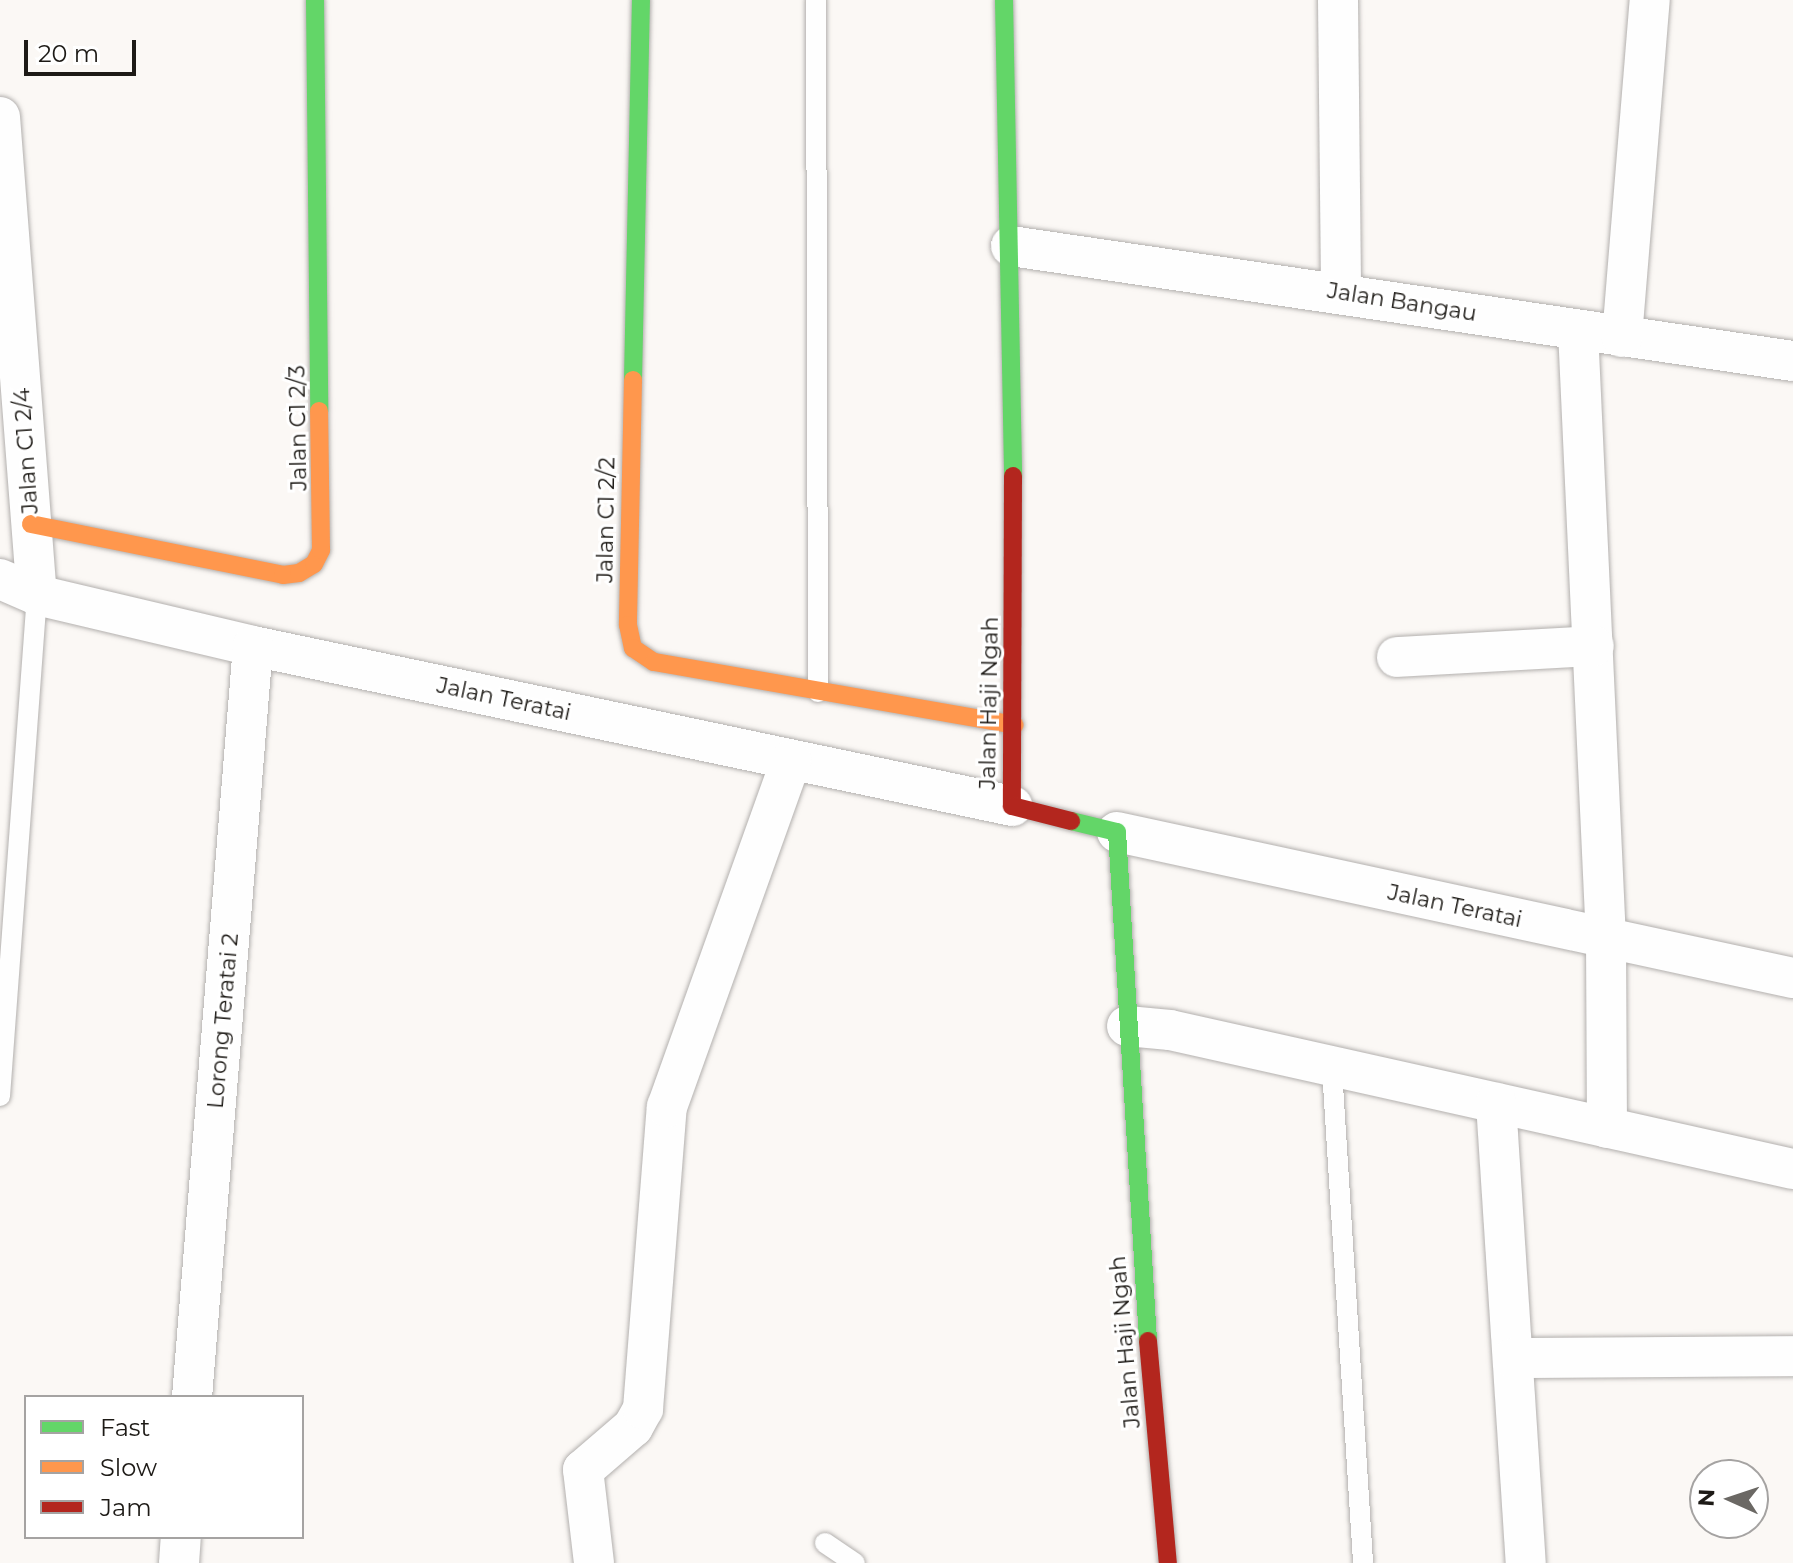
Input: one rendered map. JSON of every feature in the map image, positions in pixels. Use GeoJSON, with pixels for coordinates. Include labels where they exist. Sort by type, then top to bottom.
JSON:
{"type":"FeatureCollection","features":[{"type":"Feature","properties":{"kind":"street","name":"Jalan C1 2/3"},"geometry":{"type":"LineString","coordinates":[[31,524],[283,575],[299,573],[314,564],[321,550],[315,0]]}},
{"type":"Feature","properties":{"kind":"street","name":"Jalan C1 2/2"},"geometry":{"type":"LineString","coordinates":[[641,0],[628,625],[633,648],[654,662],[1015,725]]}},
{"type":"Feature","properties":{"kind":"street","name":"Jalan Haji Ngah"},"geometry":{"type":"LineString","coordinates":[[1004,0],[1011,246],[1015,725],[1012,806],[1117,832],[1142,1270],[1168,1563]]}},
{"type":"Feature","properties":{"kind":"street"},"geometry":{"type":"LineString","coordinates":[[1338,0],[1341,292]]}},
{"type":"Feature","properties":{"kind":"street"},"geometry":{"type":"LineString","coordinates":[[1622,337],[1650,0]]}},
{"type":"Feature","properties":{"kind":"street","name":"Jalan C1 2/4"},"geometry":{"type":"LineString","coordinates":[[0,117],[37,595]]}},
{"type":"Feature","properties":{"kind":"street","name":"Jalan Bangau"},"geometry":{"type":"LineString","coordinates":[[1011,246],[1341,292],[1793,361]]}},
{"type":"Feature","properties":{"kind":"street"},"geometry":{"type":"LineString","coordinates":[[1578,330],[1606,939],[1607,1128]]}},
{"type":"Feature","properties":{"kind":"street","name":"Jalan Teratai"},"geometry":{"type":"LineString","coordinates":[[0,579],[37,595],[253,646],[1012,806]]}},
{"type":"Feature","properties":{"kind":"street","name":"Lorong Teratai 2"},"geometry":{"type":"LineString","coordinates":[[192,1395],[253,646]]}},
{"type":"Feature","properties":{"kind":"street"},"geometry":{"type":"LineString","coordinates":[[1397,657],[1594,646]]}},
{"type":"Feature","properties":{"kind":"street"},"geometry":{"type":"LineString","coordinates":[[594,1563],[583,1470],[633,1427],[643,1409],[669,1098],[791,760]]}},
{"type":"Feature","properties":{"kind":"street","name":"Jalan Teratai"},"geometry":{"type":"LineString","coordinates":[[1117,832],[1793,978]]}},
{"type":"Feature","properties":{"kind":"street"},"geometry":{"type":"LineString","coordinates":[[1127,1026],[1170,1030],[1332,1069],[1793,1169]]}},
{"type":"Feature","properties":{"kind":"street"},"geometry":{"type":"LineString","coordinates":[[1496,1103],[1526,1563]]}},
{"type":"Feature","properties":{"kind":"street"},"geometry":{"type":"LineString","coordinates":[[1513,1358],[1793,1356]]}},
{"type":"Feature","properties":{"kind":"street"},"geometry":{"type":"LineString","coordinates":[[179,1563],[181,1539]]}},
{"type":"Feature","properties":{"kind":"lane"},"geometry":{"type":"LineString","coordinates":[[816,0],[818,692]]}},
{"type":"Feature","properties":{"kind":"lane"},"geometry":{"type":"LineString","coordinates":[[0,1096],[37,595]]}},
{"type":"Feature","properties":{"kind":"lane"},"geometry":{"type":"LineString","coordinates":[[1332,1069],[1363,1563]]}},
{"type":"Feature","properties":{"kind":"lane"},"geometry":{"type":"LineString","coordinates":[[825,1543],[855,1563]]}},
{"type":"Feature","properties":{"kind":"traffic: fast"},"geometry":{"type":"LineString","coordinates":[[315,0],[319,411]]}},
{"type":"Feature","properties":{"kind":"traffic: fast"},"geometry":{"type":"LineString","coordinates":[[633,380],[641,0]]}},
{"type":"Feature","properties":{"kind":"traffic: fast"},"geometry":{"type":"LineString","coordinates":[[1004,0],[1013,476]]}},
{"type":"Feature","properties":{"kind":"traffic: fast"},"geometry":{"type":"LineString","coordinates":[[1071,821],[1117,832],[1148,1341]]}},
{"type":"Feature","properties":{"kind":"traffic: slow"},"geometry":{"type":"LineString","coordinates":[[633,380],[628,625],[633,648],[654,662],[1015,725]]}},
{"type":"Feature","properties":{"kind":"traffic: slow"},"geometry":{"type":"LineString","coordinates":[[31,524],[283,575],[299,573],[314,564],[321,550],[319,411]]}},
{"type":"Feature","properties":{"kind":"traffic: jam"},"geometry":{"type":"LineString","coordinates":[[1013,476],[1012,806],[1071,821]]}},
{"type":"Feature","properties":{"kind":"traffic: jam"},"geometry":{"type":"LineString","coordinates":[[1148,1341],[1168,1563]]}}]}
